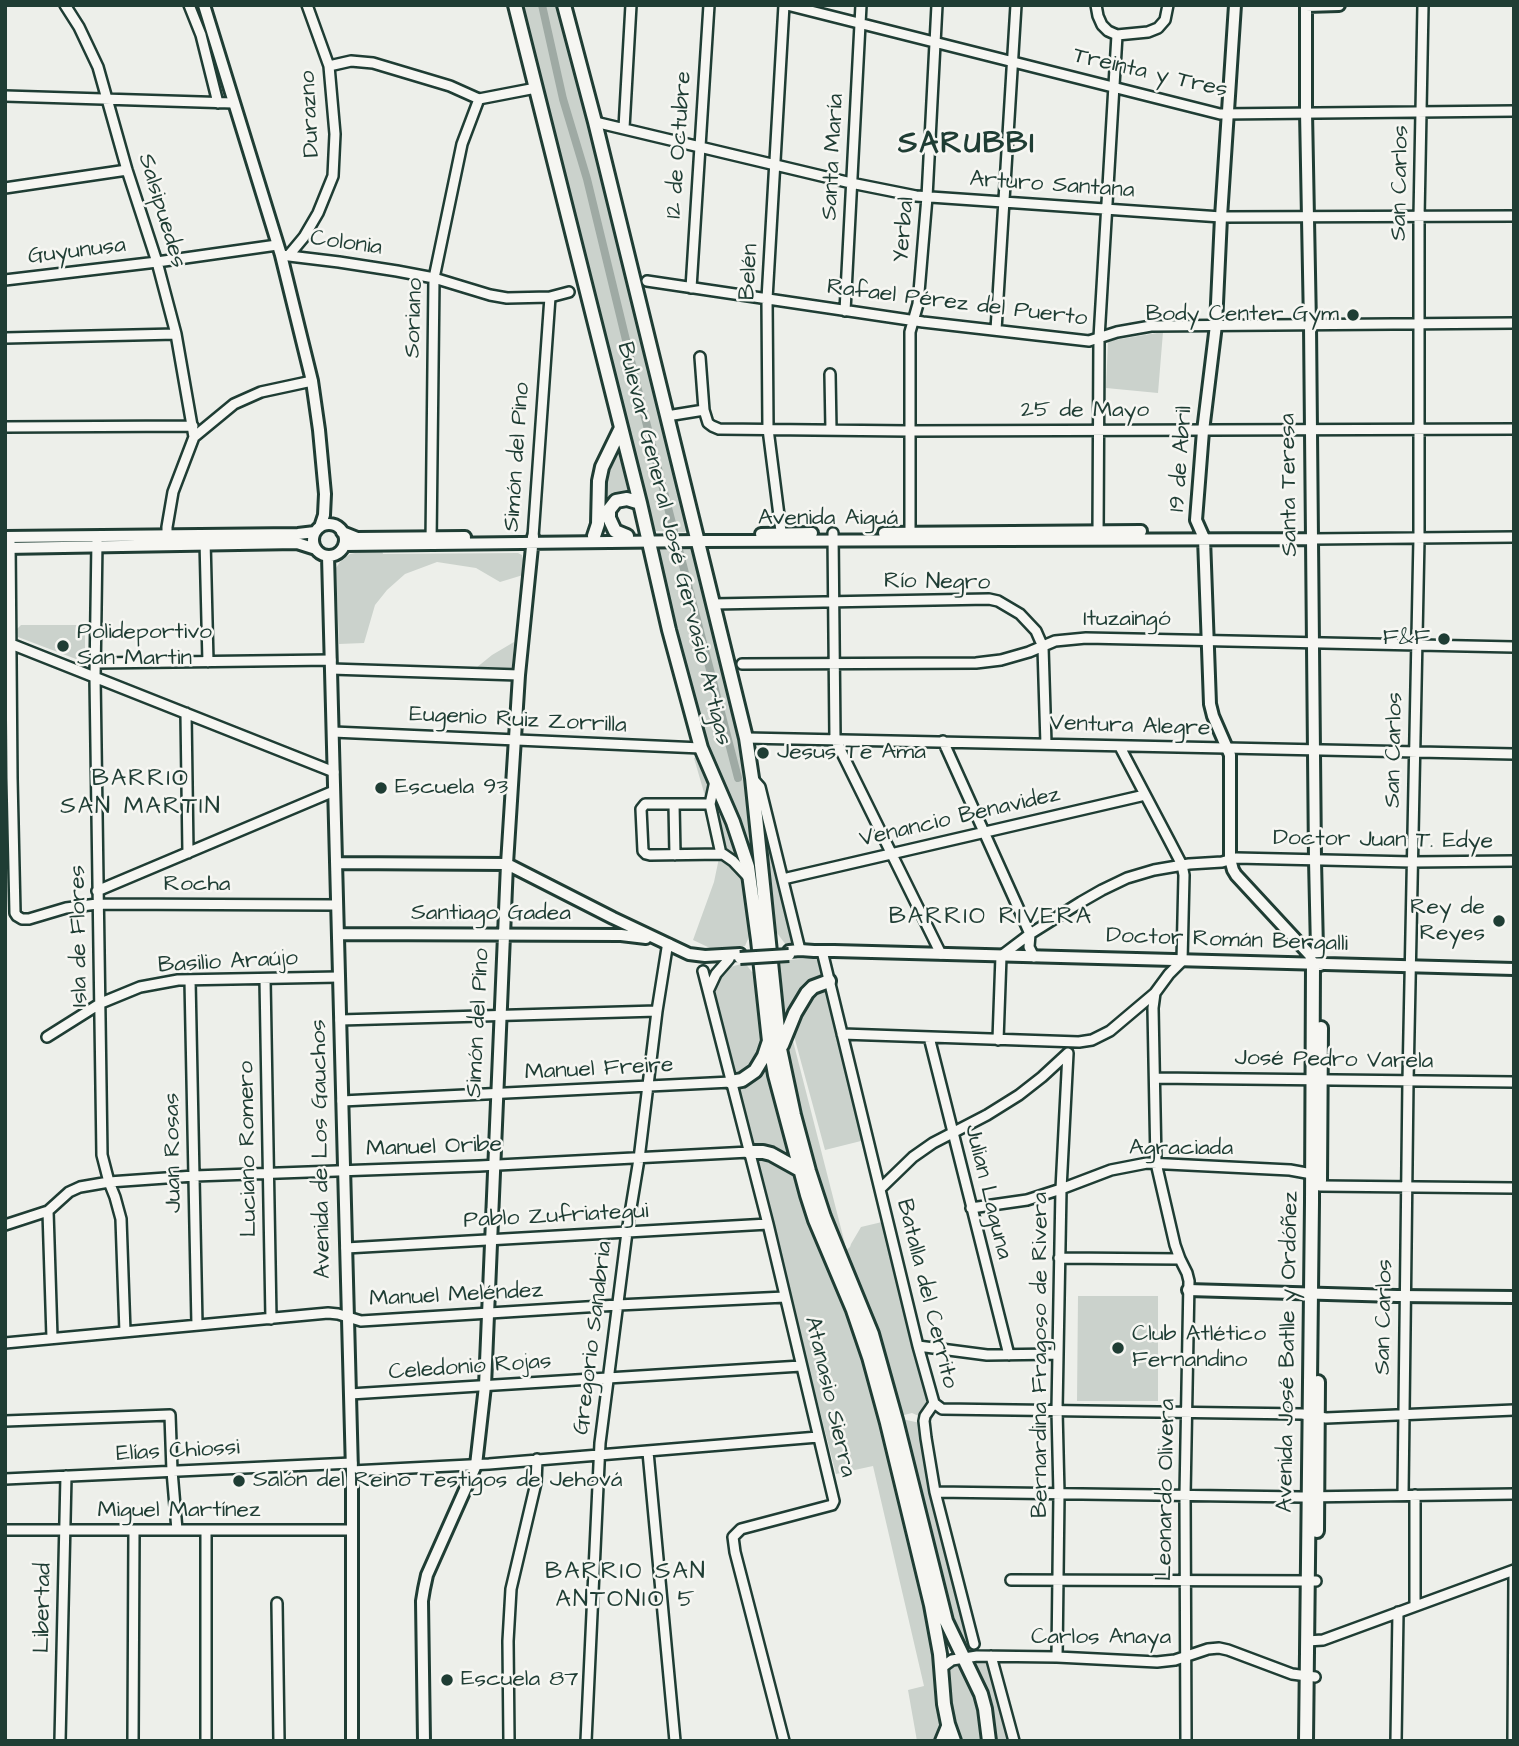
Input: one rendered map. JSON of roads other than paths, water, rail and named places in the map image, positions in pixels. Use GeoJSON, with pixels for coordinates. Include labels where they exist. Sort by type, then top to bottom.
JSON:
{"type":"FeatureCollection","features":[{"type":"Feature","properties":{"kind":"main road","name":"Bulevar General José Gervasio Artigas"},"geometry":{"type":"LineString","coordinates":[[514,5],[640,503],[669,630],[701,748],[743,846],[750,879],[775,1075],[798,1168],[815,1220],[853,1310],[887,1423],[931,1605],[944,1704],[954,1741]]}},
{"type":"Feature","properties":{"kind":"main road","name":"Bulevar General José Gervasio Artigas"},"geometry":{"type":"LineString","coordinates":[[564,5],[746,738],[780,1049],[788,1089],[824,1217],[872,1334],[946,1621],[981,1693],[989,1741]]}},
{"type":"Feature","properties":{"kind":"main road"},"geometry":{"type":"LineString","coordinates":[[594,536],[598,524],[602,467],[621,428]]}},
{"type":"Feature","properties":{"kind":"main road"},"geometry":{"type":"LineString","coordinates":[[627,536],[615,531],[609,518],[609,510],[616,501],[626,499],[640,503]]}},
{"type":"Feature","properties":{"kind":"main road","name":"Avenida José Batlle y Ordóñez"},"geometry":{"type":"LineString","coordinates":[[1315,1293],[1320,1186],[1316,965]]}},
{"type":"Feature","properties":{"kind":"main road"},"geometry":{"type":"LineString","coordinates":[[780,1049],[795,1013],[807,993],[813,987],[829,981]]}},
{"type":"Feature","properties":{"kind":"main road"},"geometry":{"type":"LineString","coordinates":[[731,1082],[742,1080],[755,1071],[769,1041]]}},
{"type":"Feature","properties":{"kind":"main road","name":"Avenida José Batlle y Ordóñez"},"geometry":{"type":"LineString","coordinates":[[1314,1741],[1311,1677],[1315,1293],[1312,1174],[1317,1080]]}},
{"type":"Feature","properties":{"kind":"main road"},"geometry":{"type":"LineString","coordinates":[[750,1153],[771,1154],[798,1168]]}},
{"type":"Feature","properties":{"kind":"main road","name":"Avenida José Batlle y Ordóñez"},"geometry":{"type":"LineString","coordinates":[[1306,1741],[1311,1677]]}},
{"type":"Feature","properties":{"kind":"street","name":"Salsipuedes"},"geometry":{"type":"LineString","coordinates":[[65,5],[98,67],[157,262],[176,334],[194,437]]}},
{"type":"Feature","properties":{"kind":"street"},"geometry":{"type":"LineString","coordinates":[[189,5],[201,35],[218,103]]}},
{"type":"Feature","properties":{"kind":"street"},"geometry":{"type":"LineString","coordinates":[[203,5],[282,252],[312,381],[324,494],[324,515],[313,542],[321,554],[328,556],[338,553],[344,545],[344,536],[332,519],[324,494]]}},
{"type":"Feature","properties":{"kind":"street","name":"Durazno"},"geometry":{"type":"LineString","coordinates":[[282,252],[318,213],[332,176],[335,134],[329,66],[306,5]]}},
{"type":"Feature","properties":{"kind":"street"},"geometry":{"type":"LineString","coordinates":[[624,128],[631,5]]}},
{"type":"Feature","properties":{"kind":"street","name":"12 de Octubre"},"geometry":{"type":"LineString","coordinates":[[691,288],[709,5]]}},
{"type":"Feature","properties":{"kind":"street","name":"Treinta y Tres"},"geometry":{"type":"LineString","coordinates":[[785,5],[1220,114],[1514,111]]}},
{"type":"Feature","properties":{"kind":"street","name":"Belén"},"geometry":{"type":"LineString","coordinates":[[782,537],[768,429],[767,299],[785,5]]}},
{"type":"Feature","properties":{"kind":"street","name":"Santa María"},"geometry":{"type":"LineString","coordinates":[[845,311],[861,5]]}},
{"type":"Feature","properties":{"kind":"street","name":"Yerbal"},"geometry":{"type":"LineString","coordinates":[[910,536],[910,332],[918,304],[927,197],[937,5]]}},
{"type":"Feature","properties":{"kind":"street"},"geometry":{"type":"LineString","coordinates":[[996,330],[1016,5]]}},
{"type":"Feature","properties":{"kind":"street"},"geometry":{"type":"LineString","coordinates":[[1096,5],[1102,24],[1108,31],[1117,34],[1148,32],[1158,28],[1165,20],[1168,5]]}},
{"type":"Feature","properties":{"kind":"street","name":"19 de Abril"},"geometry":{"type":"LineString","coordinates":[[1232,864],[1230,755],[1210,704],[1204,538],[1196,520],[1216,324],[1235,5]]}},
{"type":"Feature","properties":{"kind":"street"},"geometry":{"type":"LineString","coordinates":[[1306,5],[1339,5]]}},
{"type":"Feature","properties":{"kind":"street","name":"Santa Teresa"},"geometry":{"type":"LineString","coordinates":[[1306,5],[1316,965]]}},
{"type":"Feature","properties":{"kind":"street","name":"San Carlos"},"geometry":{"type":"LineString","coordinates":[[1403,1495],[1404,1296],[1419,538],[1419,217],[1423,5]]}},
{"type":"Feature","properties":{"kind":"street"},"geometry":{"type":"LineString","coordinates":[[1098,534],[1100,338],[1117,34]]}},
{"type":"Feature","properties":{"kind":"street"},"geometry":{"type":"LineString","coordinates":[[329,66],[351,61],[373,63],[450,86],[479,99],[536,88]]}},
{"type":"Feature","properties":{"kind":"street"},"geometry":{"type":"LineString","coordinates":[[5,96],[233,103]]}},
{"type":"Feature","properties":{"kind":"street","name":"Soriano"},"geometry":{"type":"LineString","coordinates":[[431,541],[434,278],[462,144],[479,99]]}},
{"type":"Feature","properties":{"kind":"street","name":"Arturo Santana"},"geometry":{"type":"LineString","coordinates":[[595,122],[851,183],[927,197],[1221,217],[1514,216]]}},
{"type":"Feature","properties":{"kind":"street"},"geometry":{"type":"LineString","coordinates":[[5,188],[127,170]]}},
{"type":"Feature","properties":{"kind":"street","name":"Guyunusa"},"geometry":{"type":"LineString","coordinates":[[5,280],[157,262],[282,252]]}},
{"type":"Feature","properties":{"kind":"street","name":"Colonia"},"geometry":{"type":"LineString","coordinates":[[282,252],[434,278],[507,298],[550,297],[569,292]]}},
{"type":"Feature","properties":{"kind":"street","name":"Rafael Pérez del Puerto"},"geometry":{"type":"LineString","coordinates":[[648,281],[914,321],[1089,341],[1139,327],[1216,324],[1514,323]]}},
{"type":"Feature","properties":{"kind":"street","name":"Simón del Pino"},"geometry":{"type":"LineString","coordinates":[[424,1741],[424,1589],[427,1575],[476,1465],[485,1386],[507,864],[519,675],[533,540],[550,297]]}},
{"type":"Feature","properties":{"kind":"street"},"geometry":{"type":"LineString","coordinates":[[5,338],[176,334]]}},
{"type":"Feature","properties":{"kind":"street"},"geometry":{"type":"LineString","coordinates":[[667,416],[704,410],[700,358]]}},
{"type":"Feature","properties":{"kind":"street"},"geometry":{"type":"LineString","coordinates":[[830,374],[831,430]]}},
{"type":"Feature","properties":{"kind":"street"},"geometry":{"type":"LineString","coordinates":[[167,540],[173,492],[194,437],[234,404],[261,392],[312,381]]}},
{"type":"Feature","properties":{"kind":"street","name":"25 de Mayo"},"geometry":{"type":"LineString","coordinates":[[704,410],[708,423],[715,428],[909,431],[1514,429]]}},
{"type":"Feature","properties":{"kind":"street"},"geometry":{"type":"LineString","coordinates":[[5,427],[193,426]]}},
{"type":"Feature","properties":{"kind":"street","name":"Avenida Aiguá"},"geometry":{"type":"LineString","coordinates":[[1155,535],[1190,531],[1196,520]]}},
{"type":"Feature","properties":{"kind":"street"},"geometry":{"type":"LineString","coordinates":[[9,778],[11,644],[8,542],[205,539],[298,534],[328,525],[340,530]]}},
{"type":"Feature","properties":{"kind":"street","name":"Avenida Aiguá"},"geometry":{"type":"LineString","coordinates":[[340,530],[357,538],[431,541]]}},
{"type":"Feature","properties":{"kind":"street","name":"Avenida Aiguá"},"geometry":{"type":"LineString","coordinates":[[344,545],[431,541],[1098,534],[1312,539]]}},
{"type":"Feature","properties":{"kind":"street","name":"Avenida Aiguá"},"geometry":{"type":"LineString","coordinates":[[533,540],[594,536],[648,539]]}},
{"type":"Feature","properties":{"kind":"street"},"geometry":{"type":"LineString","coordinates":[[833,537],[835,739],[942,954]]}},
{"type":"Feature","properties":{"kind":"street"},"geometry":{"type":"LineString","coordinates":[[1312,539],[1514,537]]}},
{"type":"Feature","properties":{"kind":"street"},"geometry":{"type":"LineString","coordinates":[[205,539],[297,543],[316,549]]}},
{"type":"Feature","properties":{"kind":"street"},"geometry":{"type":"LineString","coordinates":[[205,539],[208,662]]}},
{"type":"Feature","properties":{"kind":"street","name":"Isla de Flores"},"geometry":{"type":"LineString","coordinates":[[97,541],[95,677],[102,1155],[121,1219],[125,1332]]}},
{"type":"Feature","properties":{"kind":"street","name":"Avenida de Los Gauchos"},"geometry":{"type":"LineString","coordinates":[[328,556],[352,1467],[352,1741]]}},
{"type":"Feature","properties":{"kind":"street","name":"Río Negro"},"geometry":{"type":"LineString","coordinates":[[713,604],[989,599],[998,601],[1020,614],[1036,631],[1043,647]]}},
{"type":"Feature","properties":{"kind":"street","name":"Ituzaingó"},"geometry":{"type":"LineString","coordinates":[[742,664],[976,663],[1001,660],[1055,641],[1086,639],[1514,647]]}},
{"type":"Feature","properties":{"kind":"street"},"geometry":{"type":"LineString","coordinates":[[11,644],[334,772]]}},
{"type":"Feature","properties":{"kind":"street"},"geometry":{"type":"LineString","coordinates":[[1043,647],[1046,744]]}},
{"type":"Feature","properties":{"kind":"street"},"geometry":{"type":"LineString","coordinates":[[95,663],[331,665],[519,675]]}},
{"type":"Feature","properties":{"kind":"street"},"geometry":{"type":"LineString","coordinates":[[186,713],[188,853]]}},
{"type":"Feature","properties":{"kind":"street","name":"Eugenio Ruiz Zorrilla"},"geometry":{"type":"LineString","coordinates":[[333,732],[701,748]]}},
{"type":"Feature","properties":{"kind":"street","name":"Ventura Alegre"},"geometry":{"type":"LineString","coordinates":[[746,738],[1514,754]]}},
{"type":"Feature","properties":{"kind":"street"},"geometry":{"type":"LineString","coordinates":[[943,741],[1030,934],[1029,947],[1034,957]]}},
{"type":"Feature","properties":{"kind":"street"},"geometry":{"type":"LineString","coordinates":[[842,1034],[1073,1042],[1092,1040],[1110,1031],[1154,993],[1182,961],[1184,876],[1182,865],[1120,747]]}},
{"type":"Feature","properties":{"kind":"street","name":"Rocha"},"geometry":{"type":"LineString","coordinates":[[9,778],[15,913],[19,918],[29,919],[76,906],[97,904],[337,905]]}},
{"type":"Feature","properties":{"kind":"street"},"geometry":{"type":"LineString","coordinates":[[752,778],[760,787],[783,878],[793,952]]}},
{"type":"Feature","properties":{"kind":"street"},"geometry":{"type":"LineString","coordinates":[[715,781],[710,804],[721,854]]}},
{"type":"Feature","properties":{"kind":"street"},"geometry":{"type":"LineString","coordinates":[[97,891],[334,791]]}},
{"type":"Feature","properties":{"kind":"street","name":"Venancio Benavidez"},"geometry":{"type":"LineString","coordinates":[[783,878],[1145,794]]}},
{"type":"Feature","properties":{"kind":"street"},"geometry":{"type":"LineString","coordinates":[[710,804],[645,804],[641,809],[643,850],[646,854],[721,854],[733,861],[750,879]]}},
{"type":"Feature","properties":{"kind":"street"},"geometry":{"type":"LineString","coordinates":[[674,804],[675,855]]}},
{"type":"Feature","properties":{"kind":"street","name":"Doctor Juan T. Edye"},"geometry":{"type":"LineString","coordinates":[[1001,956],[1030,934],[1102,890],[1154,870],[1182,865],[1222,862],[1232,864],[1251,859],[1514,861]]}},
{"type":"Feature","properties":{"kind":"street"},"geometry":{"type":"LineString","coordinates":[[336,863],[507,864],[668,946]]}},
{"type":"Feature","properties":{"kind":"street"},"geometry":{"type":"LineString","coordinates":[[1232,864],[1236,875],[1304,948],[1316,965]]}},
{"type":"Feature","properties":{"kind":"street","name":"Santiago Gadea"},"geometry":{"type":"LineString","coordinates":[[338,934],[621,935],[645,937],[668,946]]}},
{"type":"Feature","properties":{"kind":"street"},"geometry":{"type":"LineString","coordinates":[[1304,948],[1317,942]]}},
{"type":"Feature","properties":{"kind":"street","name":"Doctor Román Bergalli"},"geometry":{"type":"LineString","coordinates":[[668,946],[697,956],[737,957],[818,951],[1514,969]]}},
{"type":"Feature","properties":{"kind":"street","name":"Gregorio Sanabria"},"geometry":{"type":"LineString","coordinates":[[586,1741],[599,1456],[627,1232],[668,946]]}},
{"type":"Feature","properties":{"kind":"street","name":"Batalla del Cerrito"},"geometry":{"type":"LineString","coordinates":[[818,951],[829,981],[934,1404],[927,1411],[924,1421],[935,1492],[974,1644]]}},
{"type":"Feature","properties":{"kind":"street"},"geometry":{"type":"LineString","coordinates":[[998,1040],[1001,956]]}},
{"type":"Feature","properties":{"kind":"street"},"geometry":{"type":"LineString","coordinates":[[709,991],[716,974],[737,957]]}},
{"type":"Feature","properties":{"kind":"street","name":"Atanasio Sierra"},"geometry":{"type":"LineString","coordinates":[[703,971],[768,1224],[834,1504],[745,1527],[733,1537],[784,1741]]}},
{"type":"Feature","properties":{"kind":"street","name":"Basilio Araújo"},"geometry":{"type":"LineString","coordinates":[[47,1037],[101,1003],[140,987],[190,980],[339,977]]}},
{"type":"Feature","properties":{"kind":"street","name":"Luciano Romero"},"geometry":{"type":"LineString","coordinates":[[265,979],[271,1319]]}},
{"type":"Feature","properties":{"kind":"street","name":"Juan Rosas"},"geometry":{"type":"LineString","coordinates":[[190,980],[197,1325]]}},
{"type":"Feature","properties":{"kind":"street","name":"Leonardo Olivera"},"geometry":{"type":"LineString","coordinates":[[1154,993],[1156,1163],[1168,1219],[1180,1259],[1188,1273],[1186,1741]]}},
{"type":"Feature","properties":{"kind":"street"},"geometry":{"type":"LineString","coordinates":[[340,1020],[657,1011]]}},
{"type":"Feature","properties":{"kind":"street","name":"Julian Laguna"},"geometry":{"type":"LineString","coordinates":[[929,1037],[1009,1355]]}},
{"type":"Feature","properties":{"kind":"street"},"geometry":{"type":"LineString","coordinates":[[880,1189],[914,1157],[952,1132],[1019,1095],[1068,1053],[1073,1042]]}},
{"type":"Feature","properties":{"kind":"street","name":"Bernardina Fragoso de Rivera"},"geometry":{"type":"LineString","coordinates":[[1058,1657],[1059,1258],[1068,1053]]}},
{"type":"Feature","properties":{"kind":"street","name":"José Pedro Varela"},"geometry":{"type":"LineString","coordinates":[[1154,1078],[1514,1082]]}},
{"type":"Feature","properties":{"kind":"street","name":"Manuel Freire"},"geometry":{"type":"LineString","coordinates":[[342,1101],[731,1082]]}},
{"type":"Feature","properties":{"kind":"street","name":"Manuel Oribe"},"geometry":{"type":"LineString","coordinates":[[5,1225],[48,1211],[69,1192],[80,1187],[109,1182],[194,1176],[494,1166],[750,1153]]}},
{"type":"Feature","properties":{"kind":"street","name":"Agraciada"},"geometry":{"type":"LineString","coordinates":[[971,1208],[1027,1200],[1098,1174],[1123,1167],[1156,1163],[1290,1170],[1312,1174]]}},
{"type":"Feature","properties":{"kind":"street"},"geometry":{"type":"LineString","coordinates":[[1320,1186],[1514,1188]]}},
{"type":"Feature","properties":{"kind":"street"},"geometry":{"type":"LineString","coordinates":[[48,1211],[52,1338]]}},
{"type":"Feature","properties":{"kind":"street","name":"Pablo Zufriategui"},"geometry":{"type":"LineString","coordinates":[[346,1248],[768,1224]]}},
{"type":"Feature","properties":{"kind":"street"},"geometry":{"type":"LineString","coordinates":[[1059,1258],[1180,1259]]}},
{"type":"Feature","properties":{"kind":"street"},"geometry":{"type":"LineString","coordinates":[[1188,1290],[1514,1297]]}},
{"type":"Feature","properties":{"kind":"street","name":"Manuel Meléndez"},"geometry":{"type":"LineString","coordinates":[[6,1345],[52,1338],[328,1313],[360,1321],[785,1297]]}},
{"type":"Feature","properties":{"kind":"street"},"geometry":{"type":"LineString","coordinates":[[918,1346],[987,1355],[1058,1354]]}},
{"type":"Feature","properties":{"kind":"street","name":"Celedonio Rojas"},"geometry":{"type":"LineString","coordinates":[[350,1394],[802,1366]]}},
{"type":"Feature","properties":{"kind":"street"},"geometry":{"type":"LineString","coordinates":[[934,1404],[942,1409],[1186,1411],[1326,1418],[1514,1410]]}},
{"type":"Feature","properties":{"kind":"street"},"geometry":{"type":"LineString","coordinates":[[5,1422],[170,1415],[177,1530]]}},
{"type":"Feature","properties":{"kind":"street","name":"Elías Chiossi"},"geometry":{"type":"LineString","coordinates":[[5,1479],[172,1471],[476,1465],[818,1437]]}},
{"type":"Feature","properties":{"kind":"street"},"geometry":{"type":"LineString","coordinates":[[648,1452],[675,1741]]}},
{"type":"Feature","properties":{"kind":"street"},"geometry":{"type":"LineString","coordinates":[[509,1741],[508,1641],[511,1590],[536,1483],[537,1460]]}},
{"type":"Feature","properties":{"kind":"street","name":"Libertad"},"geometry":{"type":"LineString","coordinates":[[60,1741],[66,1476]]}},
{"type":"Feature","properties":{"kind":"street"},"geometry":{"type":"LineString","coordinates":[[935,1492],[1313,1496],[1514,1494]]}},
{"type":"Feature","properties":{"kind":"street"},"geometry":{"type":"LineString","coordinates":[[1415,1495],[1415,1606]]}},
{"type":"Feature","properties":{"kind":"street","name":"Miguel Martínez"},"geometry":{"type":"LineString","coordinates":[[5,1530],[352,1530]]}},
{"type":"Feature","properties":{"kind":"street"},"geometry":{"type":"LineString","coordinates":[[133,1741],[134,1530]]}},
{"type":"Feature","properties":{"kind":"street"},"geometry":{"type":"LineString","coordinates":[[206,1530],[206,1741]]}},
{"type":"Feature","properties":{"kind":"street"},"geometry":{"type":"LineString","coordinates":[[1311,1641],[1514,1570]]}},
{"type":"Feature","properties":{"kind":"street"},"geometry":{"type":"LineString","coordinates":[[1513,1741],[1514,1577]]}},
{"type":"Feature","properties":{"kind":"street"},"geometry":{"type":"LineString","coordinates":[[1011,1580],[1312,1580]]}},
{"type":"Feature","properties":{"kind":"street"},"geometry":{"type":"LineString","coordinates":[[277,1603],[279,1741]]}},
{"type":"Feature","properties":{"kind":"street"},"geometry":{"type":"LineString","coordinates":[[1396,1741],[1398,1612]]}},
{"type":"Feature","properties":{"kind":"street","name":"Carlos Anaya"},"geometry":{"type":"LineString","coordinates":[[941,1668],[947,1662],[991,1656],[1157,1662],[1175,1660],[1208,1649],[1228,1650],[1278,1670],[1311,1677]]}},
{"type":"Feature","properties":{"kind":"street"},"geometry":{"type":"LineString","coordinates":[[991,1656],[1014,1741]]}},
{"type":"Feature","properties":{"kind":"street"},"geometry":{"type":"LineString","coordinates":[[941,1741],[948,1724]]}},
{"type":"Feature","properties":{"kind":"waterway"},"geometry":{"type":"LineString","coordinates":[[542,5],[563,99],[587,179],[674,531]]}},
{"type":"Feature","properties":{"kind":"waterway"},"geometry":{"type":"LineString","coordinates":[[678,546],[738,778]]}},
{"type":"Feature","properties":{"kind":"place","name":"Body Center Gym"},"geometry":{"type":"Point","coordinates":[1353,315]}},
{"type":"Feature","properties":{"kind":"place","name":"F&F"},"geometry":{"type":"Point","coordinates":[1444,639]}},
{"type":"Feature","properties":{"kind":"place","name":"Polideportivo San Martin"},"geometry":{"type":"Point","coordinates":[63,646]}},
{"type":"Feature","properties":{"kind":"place","name":"Jesus Te Ama"},"geometry":{"type":"Point","coordinates":[763,753]}},
{"type":"Feature","properties":{"kind":"place","name":"Escuela 93"},"geometry":{"type":"Point","coordinates":[381,788]}},
{"type":"Feature","properties":{"kind":"place","name":"Rey de Reyes"},"geometry":{"type":"Point","coordinates":[1499,921]}},
{"type":"Feature","properties":{"kind":"place","name":"Club Atlético Fernandino"},"geometry":{"type":"Point","coordinates":[1118,1348]}},
{"type":"Feature","properties":{"kind":"place","name":"Salón del Reino Testigos de Jehová"},"geometry":{"type":"Point","coordinates":[239,1481]}},
{"type":"Feature","properties":{"kind":"place","name":"Escuela 87"},"geometry":{"type":"Point","coordinates":[447,1680]}},
{"type":"Feature","properties":{"kind":"district","name":"SARUBBI"},"geometry":{"type":"Point","coordinates":[967,146]}},
{"type":"Feature","properties":{"kind":"district","name":"BARRIO SAN MARTIN"},"geometry":{"type":"Point","coordinates":[141,794]}},
{"type":"Feature","properties":{"kind":"district","name":"BARRIO RIVERA"},"geometry":{"type":"Point","coordinates":[991,918]}},
{"type":"Feature","properties":{"kind":"district","name":"BARRIO SAN ANTONIO 5"},"geometry":{"type":"Point","coordinates":[626,1587]}}]}
